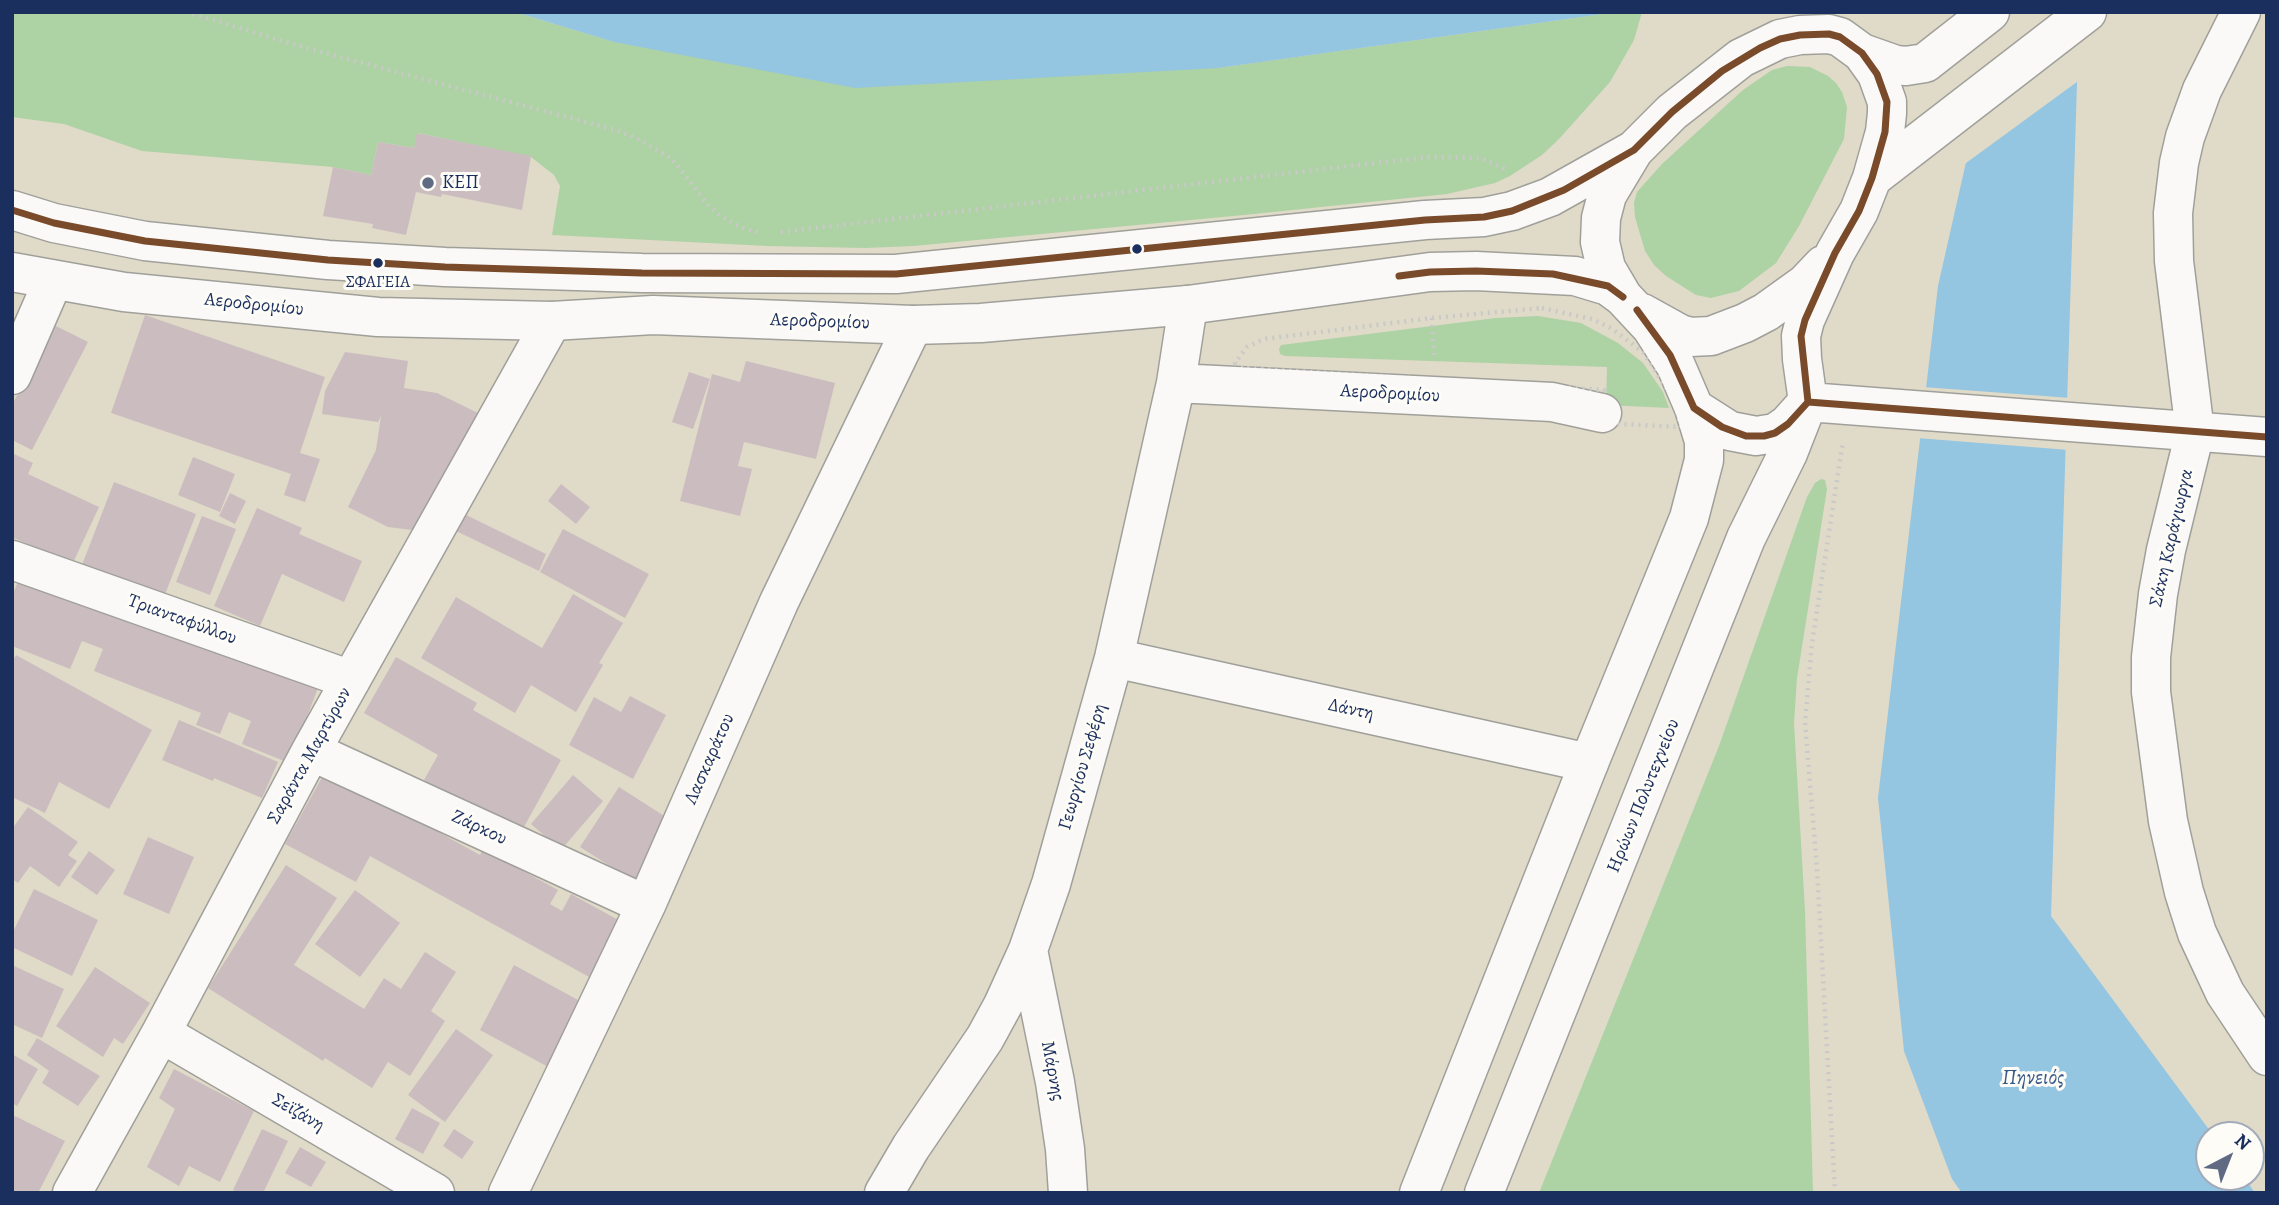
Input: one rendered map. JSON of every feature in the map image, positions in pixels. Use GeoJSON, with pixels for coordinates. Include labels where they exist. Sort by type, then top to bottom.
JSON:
{"type":"FeatureCollection","features":[{"type":"Feature","properties":{"kind":"main road"},"geometry":{"type":"LineString","coordinates":[[1419,1193],[1689,518],[1705,450],[1694,408],[1670,355],[1606,268],[1600,242],[1601,218],[1607,195],[1634,150],[1672,112],[1722,71],[1762,30],[1780,39],[1800,35],[1830,23],[1840,37],[1862,53],[1906,66],[1925,63],[1990,12]]}},
{"type":"Feature","properties":{"kind":"main road"},"geometry":{"type":"LineString","coordinates":[[1872,178],[2087,12]]}},
{"type":"Feature","properties":{"kind":"main road","name":"Σάκη Καράγιωργα"},"geometry":{"type":"LineString","coordinates":[[2241,12],[2202,90],[2185,137],[2175,190],[2174,261],[2190,432],[2158,594],[2151,657],[2151,692],[2162,789],[2176,859],[2197,933],[2225,993],[2267,1056]]}},
{"type":"Feature","properties":{"kind":"main road"},"geometry":{"type":"LineString","coordinates":[[1808,402],[1801,336],[1805,320],[1835,253],[1859,211],[1885,132],[1887,102],[1877,74],[1862,53]]}},
{"type":"Feature","properties":{"kind":"main road"},"geometry":{"type":"LineString","coordinates":[[12,210],[54,223],[145,241],[328,260],[445,267],[642,273],[896,274],[1425,220],[1483,217],[1512,211],[1550,197],[1634,150]]}},
{"type":"Feature","properties":{"kind":"main road","name":"Αεροδρομίου"},"geometry":{"type":"LineString","coordinates":[[12,272],[124,292],[378,317],[552,321],[653,315],[913,325],[981,323],[1188,305],[1430,272],[1464,271],[1575,276],[1608,286],[1630,304],[1680,334],[1690,337],[1711,336],[1745,323],[1805,284],[1835,253]]}},
{"type":"Feature","properties":{"kind":"main road"},"geometry":{"type":"LineString","coordinates":[[12,375],[53,281]]}},
{"type":"Feature","properties":{"kind":"main road","name":"Γεωργίου Σεφέρη"},"geometry":{"type":"LineString","coordinates":[[884,1193],[911,1147],[985,1038],[1003,1005],[1028,950],[1051,884],[1114,658],[1176,383],[1188,305]]}},
{"type":"Feature","properties":{"kind":"main road","name":"Σαράντα Μαρτύρων"},"geometry":{"type":"LineString","coordinates":[[72,1193],[161,1033],[311,751],[552,321]]}},
{"type":"Feature","properties":{"kind":"main road","name":"Λασκαράτου"},"geometry":{"type":"LineString","coordinates":[[508,1193],[646,905],[779,602],[913,325]]}},
{"type":"Feature","properties":{"kind":"main road","name":"Αεροδρομίου"},"geometry":{"type":"LineString","coordinates":[[1176,383],[1552,402],[1602,413]]}},
{"type":"Feature","properties":{"kind":"main road"},"geometry":{"type":"LineString","coordinates":[[1808,402],[2267,437]]}},
{"type":"Feature","properties":{"kind":"main road"},"geometry":{"type":"LineString","coordinates":[[1694,408],[1730,431],[1756,436],[1775,433],[1788,424],[1808,402]]}},
{"type":"Feature","properties":{"kind":"main road","name":"Ηρώων Πολυτεχνείου"},"geometry":{"type":"LineString","coordinates":[[1484,1193],[1746,538],[1788,453],[1808,402]]}},
{"type":"Feature","properties":{"kind":"main road","name":"Τριανταφύλλου"},"geometry":{"type":"LineString","coordinates":[[12,560],[351,680]]}},
{"type":"Feature","properties":{"kind":"main road","name":"Δάντη"},"geometry":{"type":"LineString","coordinates":[[1114,658],[1589,763]]}},
{"type":"Feature","properties":{"kind":"main road","name":"Ζάρκου"},"geometry":{"type":"LineString","coordinates":[[311,751],[646,905]]}},
{"type":"Feature","properties":{"kind":"main road","name":"Μάρνης"},"geometry":{"type":"LineString","coordinates":[[1028,950],[1055,1082],[1065,1149],[1068,1193]]}},
{"type":"Feature","properties":{"kind":"main road","name":"Σεϊζάνη"},"geometry":{"type":"LineString","coordinates":[[161,1033],[435,1193]]}},
{"type":"Feature","properties":{"kind":"path"},"geometry":{"type":"LineString","coordinates":[[186,12],[302,47],[617,130],[640,139],[672,159],[709,206],[722,217],[745,229],[766,234]]}},
{"type":"Feature","properties":{"kind":"path"},"geometry":{"type":"LineString","coordinates":[[780,232],[1427,157],[1481,159],[1517,175]]}},
{"type":"Feature","properties":{"kind":"path"},"geometry":{"type":"LineString","coordinates":[[1835,1193],[1816,857],[1805,722],[1812,643],[1842,447],[1849,425],[1859,422],[1871,407]]}},
{"type":"Feature","properties":{"kind":"green space"},"geometry":{"type":"Polygon","coordinates":[[[12,12],[515,12],[614,42],[1217,68],[1617,12],[1642,12],[1634,40],[1610,82],[1542,155],[1495,183],[1447,194],[1244,215],[913,246],[865,248],[552,235],[560,186],[554,175],[531,157],[418,133],[414,148],[378,142],[371,175],[333,167],[142,151],[64,124],[12,117],[12,12]]]}},
{"type":"Feature","properties":{"kind":"green space"},"geometry":{"type":"Polygon","coordinates":[[[1787,66],[1810,67],[1836,83],[1847,107],[1844,139],[1799,226],[1776,263],[1739,291],[1711,298],[1696,295],[1666,276],[1654,265],[1645,251],[1635,217],[1634,203],[1637,192],[1662,164],[1743,90],[1772,70],[1787,66]]]}},
{"type":"Feature","properties":{"kind":"green space"},"geometry":{"type":"Polygon","coordinates":[[[1538,316],[1581,323],[1618,343],[1643,363],[1663,392],[1669,408],[1606,405],[1607,367],[1285,356],[1280,354],[1279,349],[1281,345],[1496,318],[1538,316]]]}},
{"type":"Feature","properties":{"kind":"green space"},"geometry":{"type":"Polygon","coordinates":[[[1821,479],[1825,480],[1827,489],[1797,678],[1794,723],[1805,911],[1813,1193],[1539,1193],[1719,746],[1807,497],[1815,483],[1821,479]]]}},
{"type":"Feature","properties":{"kind":"water"},"geometry":{"type":"Polygon","coordinates":[[[515,12],[1617,12],[1218,68],[855,88],[614,42],[515,12]]]}},
{"type":"Feature","properties":{"kind":"water","name":"Πηνειός"},"geometry":{"type":"Polygon","coordinates":[[[2000,12],[2090,12],[2077,83],[2051,916],[2203,1121],[2195,1121],[2195,1191],[2255,1193],[1962,1193],[1952,1179],[1904,1051],[1878,798],[1938,286],[2000,12]]]}},
{"type":"Feature","properties":{"kind":"pier"},"geometry":{"type":"Polygon","coordinates":[[[1997,12],[2094,12],[2081,79],[1962,166],[1997,12]]]}},
{"type":"Feature","properties":{"kind":"pier"},"geometry":{"type":"Polygon","coordinates":[[[1923,387],[2071,398],[2069,450],[1917,438],[1923,387]]]}},
{"type":"Feature","properties":{"kind":"building","name":"ΚΕΠ"},"geometry":{"type":"Polygon","coordinates":[[[417,133],[531,156],[522,210],[442,194],[441,197],[416,192],[406,235],[372,228],[373,224],[323,216],[333,167],[371,175],[378,142],[414,148],[417,133]]]}},
{"type":"Feature","properties":{"kind":"building"},"geometry":{"type":"Polygon","coordinates":[[[145,315],[325,377],[300,453],[320,459],[305,502],[284,495],[291,474],[111,413],[145,315]]]}},
{"type":"Feature","properties":{"kind":"building"},"geometry":{"type":"Polygon","coordinates":[[[54,325],[88,342],[32,450],[12,440],[12,405],[54,325]]]}},
{"type":"Feature","properties":{"kind":"building"},"geometry":{"type":"Polygon","coordinates":[[[345,352],[408,361],[404,388],[437,393],[478,413],[420,531],[388,527],[348,507],[376,450],[381,416],[378,422],[322,414],[325,391],[345,352]]]}},
{"type":"Feature","properties":{"kind":"building"},"geometry":{"type":"Polygon","coordinates":[[[746,361],[835,383],[816,459],[744,442],[738,466],[752,469],[740,516],[680,501],[712,374],[740,382],[746,361]]]}},
{"type":"Feature","properties":{"kind":"building"},"geometry":{"type":"Polygon","coordinates":[[[689,372],[710,379],[693,429],[672,422],[689,372]]]}},
{"type":"Feature","properties":{"kind":"building"},"geometry":{"type":"Polygon","coordinates":[[[12,453],[33,463],[28,474],[99,507],[72,565],[12,537],[12,453]]]}},
{"type":"Feature","properties":{"kind":"building"},"geometry":{"type":"Polygon","coordinates":[[[193,457],[235,474],[220,512],[178,495],[193,457]]]}},
{"type":"Feature","properties":{"kind":"building"},"geometry":{"type":"Polygon","coordinates":[[[114,482],[196,514],[164,597],[82,565],[114,482]]]}},
{"type":"Feature","properties":{"kind":"building"},"geometry":{"type":"Polygon","coordinates":[[[561,484],[590,507],[576,524],[548,501],[561,484]]]}},
{"type":"Feature","properties":{"kind":"building"},"geometry":{"type":"Polygon","coordinates":[[[230,493],[246,501],[235,524],[219,516],[230,493]]]}},
{"type":"Feature","properties":{"kind":"building"},"geometry":{"type":"Polygon","coordinates":[[[257,508],[302,528],[299,534],[362,561],[344,602],[282,574],[260,626],[214,606],[257,508]]]}},
{"type":"Feature","properties":{"kind":"building"},"geometry":{"type":"Polygon","coordinates":[[[460,512],[546,554],[539,571],[452,529],[460,512]]]}},
{"type":"Feature","properties":{"kind":"building"},"geometry":{"type":"Polygon","coordinates":[[[202,516],[236,529],[210,595],[176,582],[202,516]]]}},
{"type":"Feature","properties":{"kind":"building"},"geometry":{"type":"Polygon","coordinates":[[[563,529],[649,574],[625,618],[540,572],[563,529]]]}},
{"type":"Feature","properties":{"kind":"building"},"geometry":{"type":"Polygon","coordinates":[[[23,570],[318,688],[289,763],[242,744],[251,721],[229,712],[220,734],[196,725],[201,713],[94,671],[103,649],[82,641],[70,669],[12,646],[12,596],[23,570]]]}},
{"type":"Feature","properties":{"kind":"building"},"geometry":{"type":"Polygon","coordinates":[[[573,594],[623,623],[599,663],[603,665],[576,712],[531,685],[515,713],[421,658],[456,597],[542,648],[573,594]]]}},
{"type":"Feature","properties":{"kind":"building"},"geometry":{"type":"Polygon","coordinates":[[[16,655],[152,730],[109,809],[59,782],[45,813],[12,797],[12,662],[16,655]]]}},
{"type":"Feature","properties":{"kind":"building"},"geometry":{"type":"Polygon","coordinates":[[[396,657],[477,703],[473,710],[561,760],[520,834],[424,780],[438,755],[364,713],[396,657]]]}},
{"type":"Feature","properties":{"kind":"building"},"geometry":{"type":"Polygon","coordinates":[[[630,696],[666,715],[633,779],[569,745],[594,697],[621,712],[630,696]]]}},
{"type":"Feature","properties":{"kind":"building"},"geometry":{"type":"Polygon","coordinates":[[[179,720],[278,762],[262,798],[162,760],[179,720]]]}},
{"type":"Feature","properties":{"kind":"building"},"geometry":{"type":"Polygon","coordinates":[[[326,770],[480,855],[483,849],[558,890],[550,904],[562,911],[571,894],[622,922],[591,978],[370,856],[356,882],[285,844],[326,770]]]}},
{"type":"Feature","properties":{"kind":"building"},"geometry":{"type":"Polygon","coordinates":[[[573,775],[603,801],[561,850],[531,824],[573,775]]]}},
{"type":"Feature","properties":{"kind":"building"},"geometry":{"type":"Polygon","coordinates":[[[619,787],[675,823],[637,883],[580,847],[619,787]]]}},
{"type":"Feature","properties":{"kind":"building"},"geometry":{"type":"Polygon","coordinates":[[[28,807],[78,842],[68,855],[77,861],[59,887],[30,866],[18,883],[12,879],[12,829],[28,807]]]}},
{"type":"Feature","properties":{"kind":"building"},"geometry":{"type":"Polygon","coordinates":[[[148,837],[194,857],[169,914],[123,894],[148,837]]]}},
{"type":"Feature","properties":{"kind":"building"},"geometry":{"type":"Polygon","coordinates":[[[89,851],[115,870],[97,895],[71,877],[89,851]]]}},
{"type":"Feature","properties":{"kind":"building"},"geometry":{"type":"Polygon","coordinates":[[[286,865],[337,898],[294,965],[364,1009],[384,978],[401,989],[425,952],[456,972],[431,1011],[445,1021],[410,1076],[388,1062],[372,1088],[325,1058],[323,1061],[208,988],[286,865]]]}},
{"type":"Feature","properties":{"kind":"building"},"geometry":{"type":"Polygon","coordinates":[[[34,889],[98,920],[72,976],[12,947],[12,934],[34,889]]]}},
{"type":"Feature","properties":{"kind":"building"},"geometry":{"type":"Polygon","coordinates":[[[355,890],[400,923],[360,977],[315,944],[355,890]]]}},
{"type":"Feature","properties":{"kind":"building"},"geometry":{"type":"Polygon","coordinates":[[[12,965],[64,989],[42,1038],[12,1024],[12,965]]]}},
{"type":"Feature","properties":{"kind":"building"},"geometry":{"type":"Polygon","coordinates":[[[514,965],[598,1011],[563,1075],[480,1030],[514,965]]]}},
{"type":"Feature","properties":{"kind":"building"},"geometry":{"type":"Polygon","coordinates":[[[95,967],[150,1003],[123,1044],[114,1038],[103,1057],[56,1026],[95,967]]]}},
{"type":"Feature","properties":{"kind":"building"},"geometry":{"type":"Polygon","coordinates":[[[456,1029],[493,1055],[445,1122],[408,1095],[456,1029]]]}},
{"type":"Feature","properties":{"kind":"building"},"geometry":{"type":"Polygon","coordinates":[[[37,1038],[100,1076],[78,1106],[42,1083],[49,1071],[27,1055],[37,1038]]]}},
{"type":"Feature","properties":{"kind":"building"},"geometry":{"type":"Polygon","coordinates":[[[12,1054],[38,1069],[17,1106],[12,1103],[12,1054]]]}},
{"type":"Feature","properties":{"kind":"building"},"geometry":{"type":"Polygon","coordinates":[[[174,1069],[254,1111],[220,1182],[189,1166],[179,1186],[147,1167],[175,1109],[159,1098],[174,1069]]]}},
{"type":"Feature","properties":{"kind":"building"},"geometry":{"type":"Polygon","coordinates":[[[412,1108],[440,1123],[423,1154],[395,1139],[412,1108]]]}},
{"type":"Feature","properties":{"kind":"building"},"geometry":{"type":"Polygon","coordinates":[[[15,1116],[65,1141],[38,1193],[12,1193],[12,1120],[15,1116]]]}},
{"type":"Feature","properties":{"kind":"building"},"geometry":{"type":"Polygon","coordinates":[[[262,1129],[288,1141],[263,1193],[240,1193],[233,1190],[262,1129]]]}},
{"type":"Feature","properties":{"kind":"building"},"geometry":{"type":"Polygon","coordinates":[[[454,1129],[474,1142],[462,1159],[443,1146],[454,1129]]]}},
{"type":"Feature","properties":{"kind":"building"},"geometry":{"type":"Polygon","coordinates":[[[300,1147],[326,1162],[311,1187],[285,1173],[300,1147]]]}},
{"type":"Feature","properties":{"kind":"transit line"},"geometry":{"type":"LineString","coordinates":[[12,210],[54,223],[145,241],[328,260],[445,267],[642,273],[896,274],[1425,220],[1484,217],[1512,211],[1564,190],[1634,150],[1672,112],[1722,71],[1760,48],[1780,39],[1829,34],[1840,37],[1862,53],[1877,74],[1887,102],[1885,132],[1859,211],[1835,253],[1805,320],[1801,336],[1808,402],[1788,424],[1775,433],[1746,436],[1722,427],[1694,408],[1670,355],[1637,310]]}},
{"type":"Feature","properties":{"kind":"transit line"},"geometry":{"type":"LineString","coordinates":[[1399,276],[1476,271],[1553,274],[1608,286],[1623,297]]}},
{"type":"Feature","properties":{"kind":"transit line"},"geometry":{"type":"LineString","coordinates":[[1808,402],[2267,437]]}},
{"type":"Feature","properties":{"kind":"place","name":"ΚΕΠ"},"geometry":{"type":"Point","coordinates":[428,183]}},
{"type":"Feature","properties":{"kind":"place","name":"ΣΦΑΓΕΙΑ"},"geometry":{"type":"Point","coordinates":[378,263]}}]}
